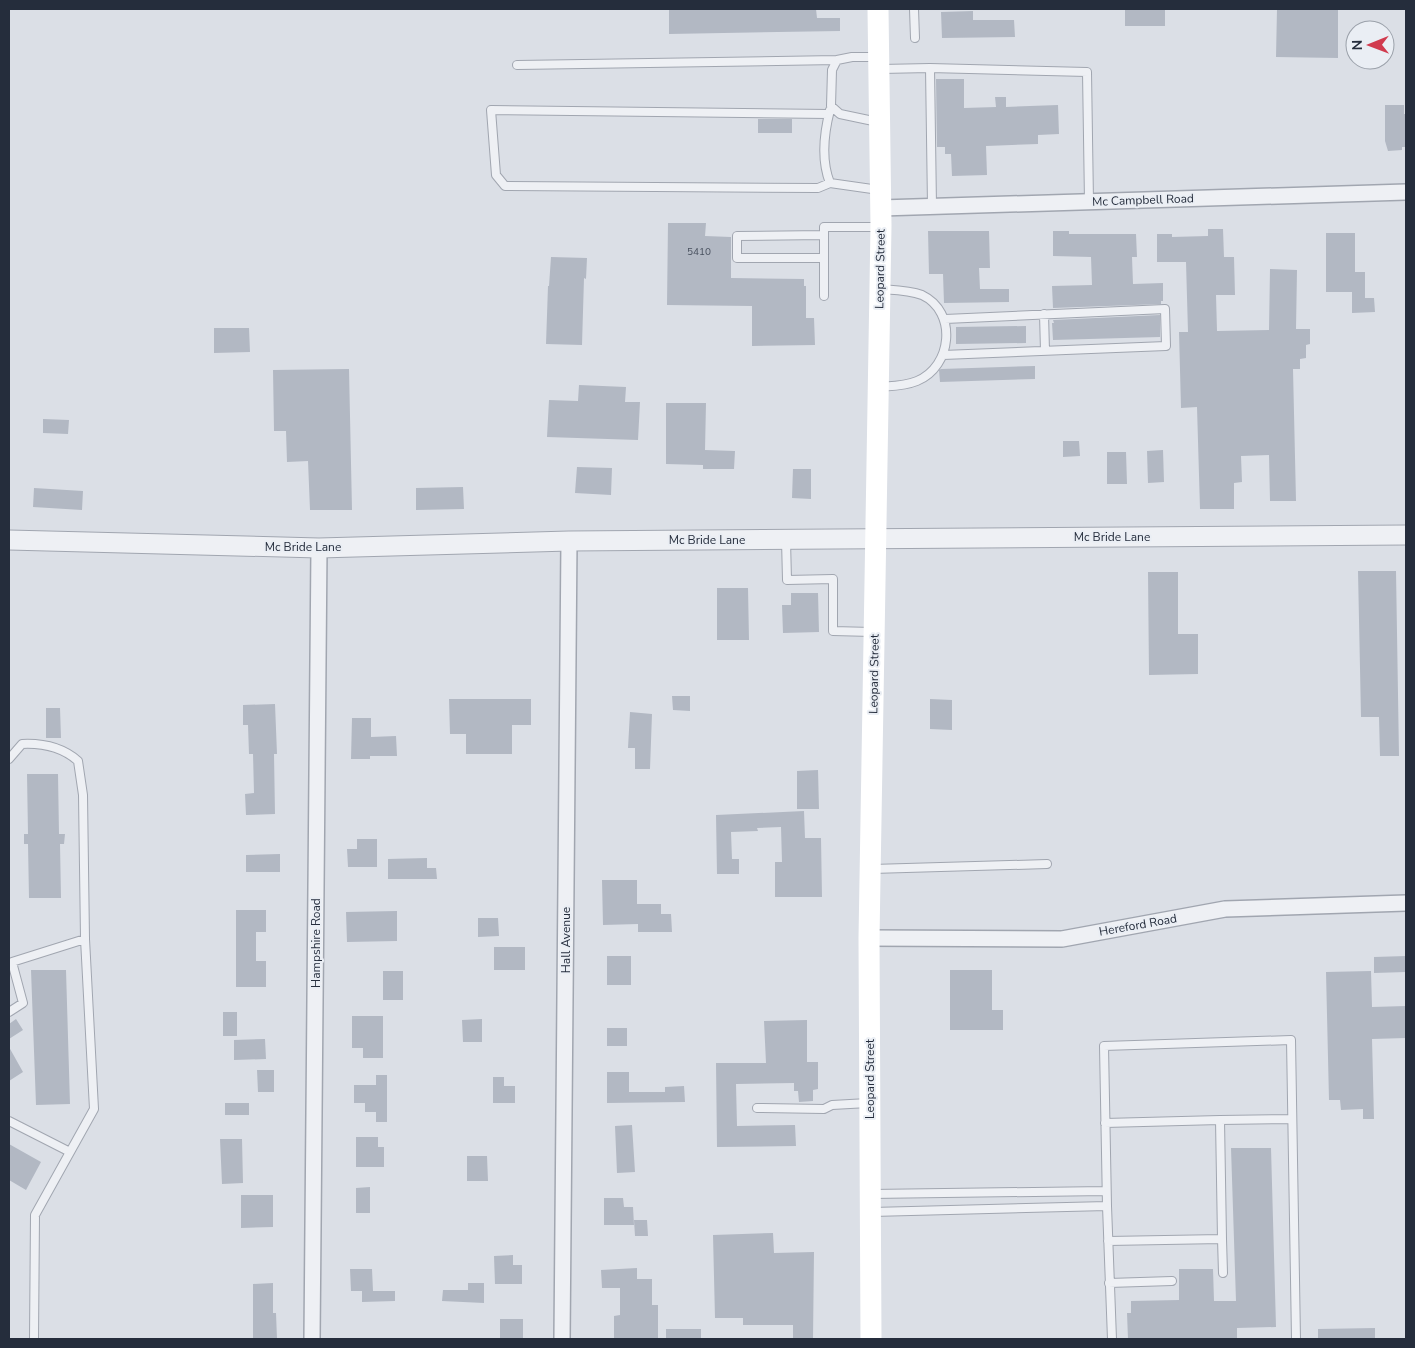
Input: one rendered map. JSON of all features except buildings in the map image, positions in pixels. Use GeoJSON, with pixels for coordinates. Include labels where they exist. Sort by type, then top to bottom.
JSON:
{"type":"FeatureCollection","features":[{"type":"Feature","properties":{"kind":"main road","name":"Leopard Street"},"geometry":{"type":"LineString","coordinates":[[871,1339],[869,938],[881,208],[878,9]]}},
{"type":"Feature","properties":{"kind":"street","name":"Mc Campbell Road"},"geometry":{"type":"LineString","coordinates":[[881,208],[1406,192]]}},
{"type":"Feature","properties":{"kind":"street","name":"Mc Bride Lane"},"geometry":{"type":"LineString","coordinates":[[9,540],[319,548],[569,542],[1406,535]]}},
{"type":"Feature","properties":{"kind":"street","name":"Hall Avenue"},"geometry":{"type":"LineString","coordinates":[[562,1339],[569,542]]}},
{"type":"Feature","properties":{"kind":"street","name":"Hampshire Road"},"geometry":{"type":"LineString","coordinates":[[312,1339],[319,548]]}},
{"type":"Feature","properties":{"kind":"street","name":"Hereford Road"},"geometry":{"type":"LineString","coordinates":[[869,938],[1062,939],[1225,909],[1406,903]]}},
{"type":"Feature","properties":{"kind":"lane"},"geometry":{"type":"LineString","coordinates":[[914,9],[915,38]]}},
{"type":"Feature","properties":{"kind":"lane"},"geometry":{"type":"LineString","coordinates":[[517,65],[837,60],[852,57],[879,63],[930,68],[1086,72],[1089,202]]}},
{"type":"Feature","properties":{"kind":"lane"},"geometry":{"type":"LineString","coordinates":[[830,183],[824,160],[826,122],[830,110],[832,70],[837,60]]}},
{"type":"Feature","properties":{"kind":"lane"},"geometry":{"type":"LineString","coordinates":[[930,68],[932,206]]}},
{"type":"Feature","properties":{"kind":"lane"},"geometry":{"type":"LineString","coordinates":[[880,122],[840,114],[830,110],[491,110],[496,175],[505,186],[818,188],[830,183],[881,208]]}},
{"type":"Feature","properties":{"kind":"lane"},"geometry":{"type":"LineString","coordinates":[[824,296],[824,227],[881,208]]}},
{"type":"Feature","properties":{"kind":"lane"},"geometry":{"type":"LineString","coordinates":[[824,235],[737,236],[737,258],[824,258]]}},
{"type":"Feature","properties":{"kind":"lane"},"geometry":{"type":"LineString","coordinates":[[877,387],[918,381],[936,367],[943,355],[947,331],[945,319],[934,304],[922,296],[906,291],[880,289]]}},
{"type":"Feature","properties":{"kind":"lane"},"geometry":{"type":"LineString","coordinates":[[943,355],[1166,346],[1165,309],[945,319]]}},
{"type":"Feature","properties":{"kind":"lane"},"geometry":{"type":"LineString","coordinates":[[1044,314],[1045,351]]}},
{"type":"Feature","properties":{"kind":"lane"},"geometry":{"type":"LineString","coordinates":[[786,540],[787,580],[833,579],[833,631],[874,632]]}},
{"type":"Feature","properties":{"kind":"lane"},"geometry":{"type":"LineString","coordinates":[[9,759],[22,744],[42,744],[68,752],[78,760],[83,795],[85,940],[94,1109],[35,1215],[34,1339]]}},
{"type":"Feature","properties":{"kind":"lane"},"geometry":{"type":"LineString","coordinates":[[870,869],[1047,864]]}},
{"type":"Feature","properties":{"kind":"lane"},"geometry":{"type":"LineString","coordinates":[[9,1012],[23,1004],[12,962],[85,940]]}},
{"type":"Feature","properties":{"kind":"lane"},"geometry":{"type":"LineString","coordinates":[[1112,1339],[1106,1206],[1104,1046],[1291,1040],[1296,1339]]}},
{"type":"Feature","properties":{"kind":"lane"},"geometry":{"type":"LineString","coordinates":[[757,1108],[824,1109],[832,1104],[870,1102]]}},
{"type":"Feature","properties":{"kind":"lane"},"geometry":{"type":"LineString","coordinates":[[1220,1120],[1223,1273]]}},
{"type":"Feature","properties":{"kind":"lane"},"geometry":{"type":"LineString","coordinates":[[1105,1122],[1292,1120]]}},
{"type":"Feature","properties":{"kind":"lane"},"geometry":{"type":"LineString","coordinates":[[9,1121],[70,1152]]}},
{"type":"Feature","properties":{"kind":"lane"},"geometry":{"type":"LineString","coordinates":[[870,1203],[986,1192],[1106,1191]]}},
{"type":"Feature","properties":{"kind":"lane"},"geometry":{"type":"LineString","coordinates":[[986,1192],[987,1209]]}},
{"type":"Feature","properties":{"kind":"lane"},"geometry":{"type":"LineString","coordinates":[[870,1203],[987,1209],[1106,1206]]}},
{"type":"Feature","properties":{"kind":"lane"},"geometry":{"type":"LineString","coordinates":[[1108,1241],[1222,1239]]}},
{"type":"Feature","properties":{"kind":"lane"},"geometry":{"type":"LineString","coordinates":[[1109,1283],[1172,1281]]}}]}
